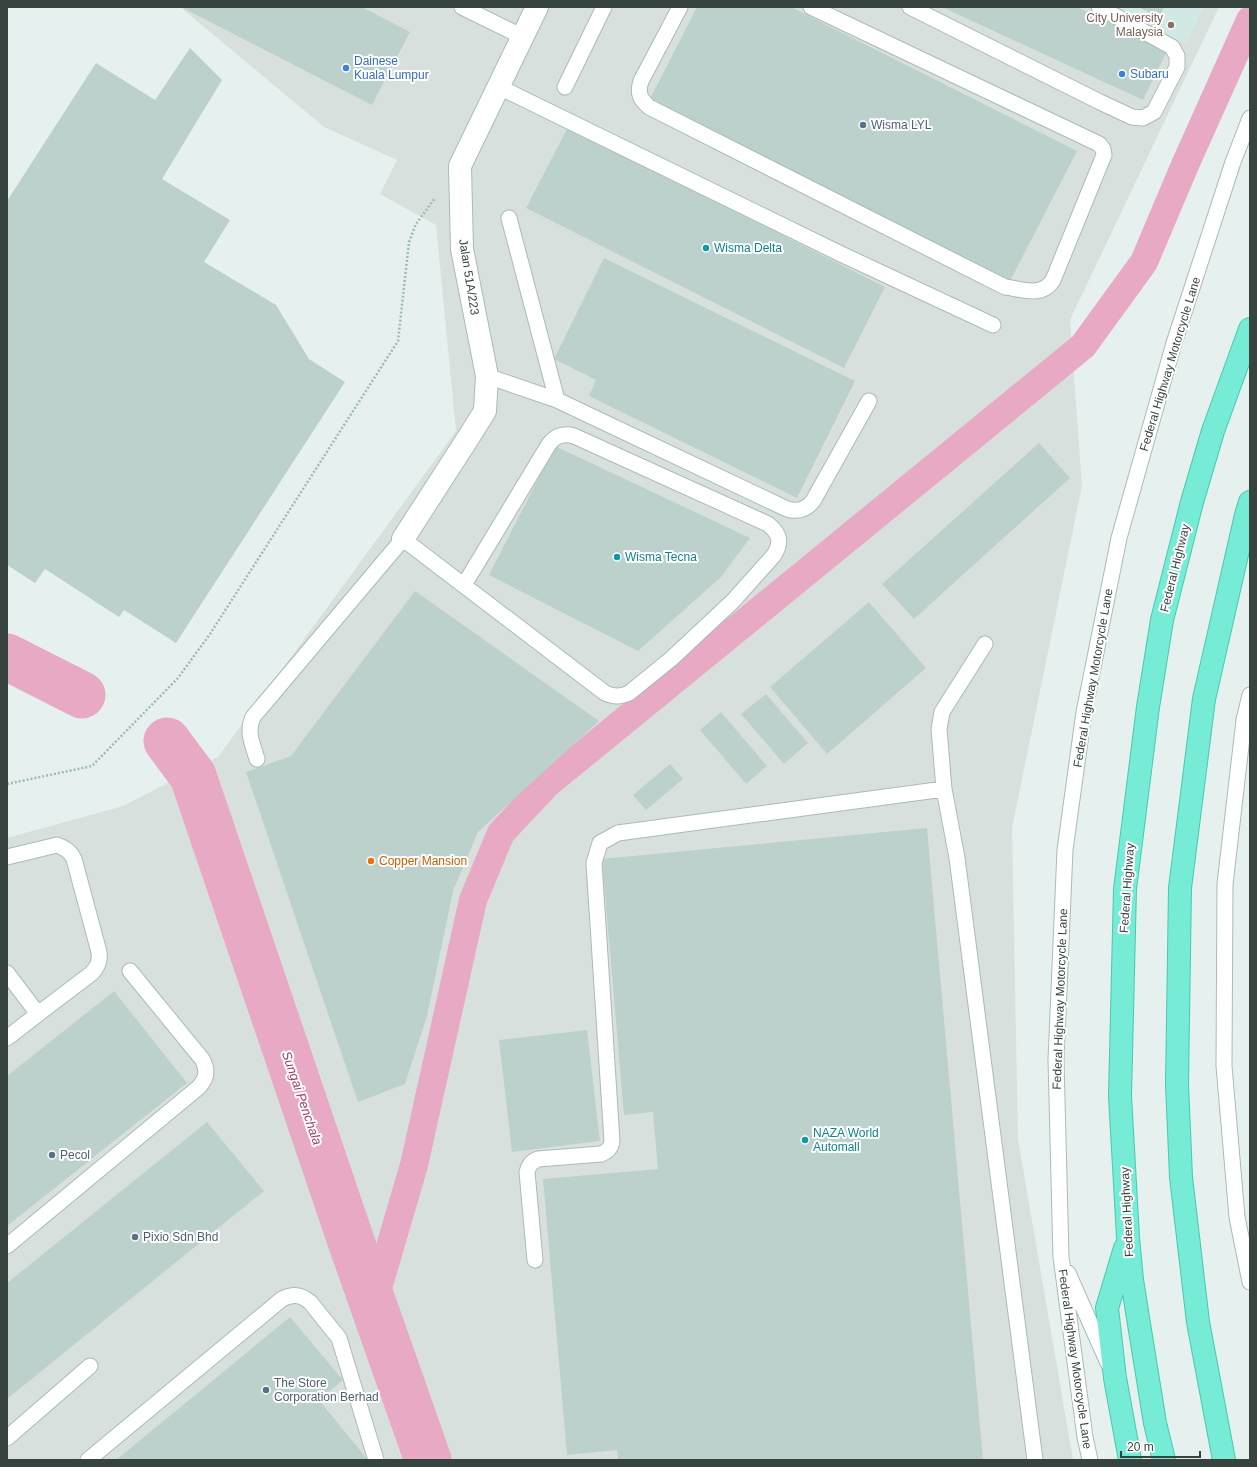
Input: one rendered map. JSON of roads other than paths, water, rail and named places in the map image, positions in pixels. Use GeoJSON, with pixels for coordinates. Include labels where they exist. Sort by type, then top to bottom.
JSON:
{"type":"FeatureCollection","features":[{"type":"Feature","properties":{"kind":"highway","name":"Federal Highway"},"geometry":{"type":"LineString","coordinates":[[1164,1460],[1155,1423],[1132,1280],[1128,1237],[1120,1096],[1125,889],[1148,707],[1162,620],[1192,502],[1213,431],[1250,329]]}},
{"type":"Feature","properties":{"kind":"highway"},"geometry":{"type":"LineString","coordinates":[[1224,1460],[1198,1322],[1181,1177],[1177,1084],[1180,888],[1204,699],[1250,502]]}},
{"type":"Feature","properties":{"kind":"highway"},"geometry":{"type":"LineString","coordinates":[[1128,1237],[1107,1308],[1115,1378],[1130,1460]]}},
{"type":"Feature","properties":{"kind":"street","name":"Jalan 51A/223"},"geometry":{"type":"LineString","coordinates":[[403,539],[485,411],[487,376],[462,249],[460,166],[537,7]]}},
{"type":"Feature","properties":{"kind":"lane"},"geometry":{"type":"LineString","coordinates":[[462,7],[522,37]]}},
{"type":"Feature","properties":{"kind":"lane"},"geometry":{"type":"LineString","coordinates":[[565,87],[604,7]]}},
{"type":"Feature","properties":{"kind":"lane"},"geometry":{"type":"LineString","coordinates":[[680,7],[641,81],[639,96],[649,107],[1005,286],[1035,292],[1042,291],[1049,287],[1104,155],[1103,149],[1099,144],[811,7]]}},
{"type":"Feature","properties":{"kind":"lane"},"geometry":{"type":"LineString","coordinates":[[910,7],[1132,117],[1143,118],[1154,112],[1177,67],[1177,56],[1172,47],[1100,7]]}},
{"type":"Feature","properties":{"kind":"lane"},"geometry":{"type":"LineString","coordinates":[[499,87],[993,326]]}},
{"type":"Feature","properties":{"kind":"lane","name":"Federal Highway Motorcycle Lane"},"geometry":{"type":"LineString","coordinates":[[1090,1460],[1085,1437],[1061,1258],[1057,1044],[1066,850],[1084,712],[1119,538],[1174,343],[1233,162],[1250,118]]}},
{"type":"Feature","properties":{"kind":"lane"},"geometry":{"type":"LineString","coordinates":[[509,218],[556,400]]}},
{"type":"Feature","properties":{"kind":"lane"},"geometry":{"type":"LineString","coordinates":[[487,376],[556,400],[724,480],[794,511],[802,510],[813,501],[869,401]]}},
{"type":"Feature","properties":{"kind":"lane"},"geometry":{"type":"LineString","coordinates":[[257,760],[249,731],[253,718],[403,539],[605,693],[613,696],[621,696],[629,693],[672,660],[733,601],[774,556],[779,547],[779,538],[775,530],[768,524],[574,436],[567,434],[560,435],[553,438],[549,444],[464,585]]}},
{"type":"Feature","properties":{"kind":"lane"},"geometry":{"type":"LineString","coordinates":[[985,644],[942,712],[938,729],[944,790],[957,858],[1035,1460]]}},
{"type":"Feature","properties":{"kind":"lane"},"geometry":{"type":"LineString","coordinates":[[1250,695],[1244,720],[1225,884],[1224,1066],[1237,1217],[1250,1282]]}},
{"type":"Feature","properties":{"kind":"lane"},"geometry":{"type":"LineString","coordinates":[[535,1260],[527,1172],[528,1166],[538,1159],[602,1154],[607,1152],[611,1147],[612,1141],[594,863],[600,843],[618,833],[944,790]]}},
{"type":"Feature","properties":{"kind":"lane"},"geometry":{"type":"LineString","coordinates":[[7,857],[57,845],[70,853],[74,859],[100,960],[92,973],[7,1038]]}},
{"type":"Feature","properties":{"kind":"lane"},"geometry":{"type":"LineString","coordinates":[[7,1246],[200,1087],[204,1081],[206,1066],[202,1059],[130,971]]}},
{"type":"Feature","properties":{"kind":"lane"},"geometry":{"type":"LineString","coordinates":[[7,974],[38,1014]]}},
{"type":"Feature","properties":{"kind":"lane","name":"Federal Highway Motorcycle Lane"},"geometry":{"type":"LineString","coordinates":[[1061,1258],[1115,1378]]}},
{"type":"Feature","properties":{"kind":"lane"},"geometry":{"type":"LineString","coordinates":[[88,1460],[282,1299],[296,1295],[304,1297],[310,1302],[339,1338],[376,1460]]}},
{"type":"Feature","properties":{"kind":"lane"},"geometry":{"type":"LineString","coordinates":[[7,1438],[90,1366]]}},
{"type":"Feature","properties":{"kind":"waterway"},"geometry":{"type":"LineString","coordinates":[[373,1305],[414,1165],[473,900],[501,833],[547,784],[1083,346],[1144,262],[1185,165],[1250,20]]}},
{"type":"Feature","properties":{"kind":"waterway","name":"Sungai Penchala"},"geometry":{"type":"LineString","coordinates":[[7,657],[82,695]]}},
{"type":"Feature","properties":{"kind":"waterway","name":"Sungai Penchala"},"geometry":{"type":"LineString","coordinates":[[167,741],[193,776],[352,1244],[428,1460]]}},
{"type":"Feature","properties":{"kind":"place","name":"City University Malaysia"},"geometry":{"type":"Point","coordinates":[1171,25]}},
{"type":"Feature","properties":{"kind":"place","name":"Dainese Kuala Lumpur"},"geometry":{"type":"Point","coordinates":[346,68]}},
{"type":"Feature","properties":{"kind":"place","name":"Subaru"},"geometry":{"type":"Point","coordinates":[1122,74]}},
{"type":"Feature","properties":{"kind":"place","name":"Wisma LYL"},"geometry":{"type":"Point","coordinates":[863,125]}},
{"type":"Feature","properties":{"kind":"place","name":"Wisma Delta"},"geometry":{"type":"Point","coordinates":[706,248]}},
{"type":"Feature","properties":{"kind":"place","name":"Wisma Tecna"},"geometry":{"type":"Point","coordinates":[617,557]}},
{"type":"Feature","properties":{"kind":"place","name":"Copper Mansion"},"geometry":{"type":"Point","coordinates":[371,861]}},
{"type":"Feature","properties":{"kind":"place","name":"NAZA World Automall"},"geometry":{"type":"Point","coordinates":[805,1140]}},
{"type":"Feature","properties":{"kind":"place","name":"Pecol"},"geometry":{"type":"Point","coordinates":[52,1155]}},
{"type":"Feature","properties":{"kind":"place","name":"Pixio Sdn Bhd"},"geometry":{"type":"Point","coordinates":[135,1237]}},
{"type":"Feature","properties":{"kind":"place","name":"The Store Corporation Berhad"},"geometry":{"type":"Point","coordinates":[266,1390]}}]}
